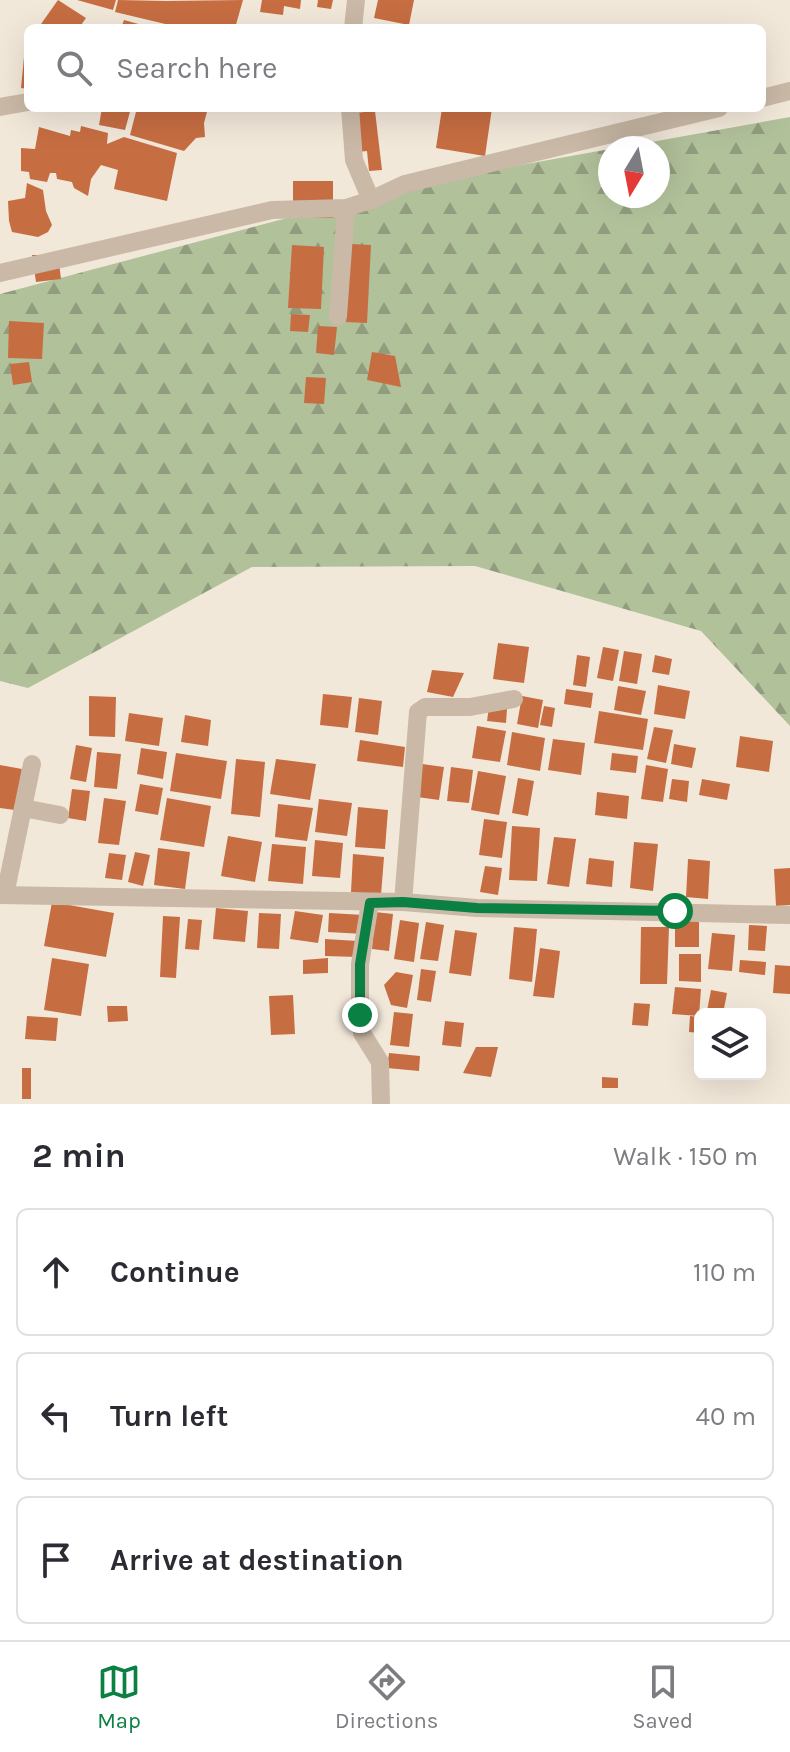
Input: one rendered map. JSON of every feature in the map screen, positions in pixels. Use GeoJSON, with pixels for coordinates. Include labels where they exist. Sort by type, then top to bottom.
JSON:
{"type":"FeatureCollection","features":[{"type":"Feature","properties":{"kind":"street"},"geometry":{"type":"LineString","coordinates":[[353,24],[356,0]]}},
{"type":"Feature","properties":{"kind":"street"},"geometry":{"type":"LineString","coordinates":[[766,97],[790,91]]}},
{"type":"Feature","properties":{"kind":"street"},"geometry":{"type":"LineString","coordinates":[[0,107],[24,103]]}},
{"type":"Feature","properties":{"kind":"street"},"geometry":{"type":"LineString","coordinates":[[350,112],[354,160],[371,200]]}},
{"type":"Feature","properties":{"kind":"street"},"geometry":{"type":"LineString","coordinates":[[0,273],[272,210],[346,208],[405,184],[702,112]]}},
{"type":"Feature","properties":{"kind":"street"},"geometry":{"type":"LineString","coordinates":[[338,316],[346,208]]}},
{"type":"Feature","properties":{"kind":"street"},"geometry":{"type":"LineString","coordinates":[[403,902],[418,712],[425,707],[470,707],[514,699]]}},
{"type":"Feature","properties":{"kind":"street"},"geometry":{"type":"LineString","coordinates":[[32,764],[2,895],[403,902],[477,908],[790,915]]}},
{"type":"Feature","properties":{"kind":"street"},"geometry":{"type":"LineString","coordinates":[[23,808],[60,815]]}},
{"type":"Feature","properties":{"kind":"street"},"geometry":{"type":"LineString","coordinates":[[370,903],[360,964],[360,1015],[362,1033],[380,1062],[381,1104]]}},
{"type":"Feature","properties":{"kind":"green space"},"geometry":{"type":"Polygon","coordinates":[[[790,117],[790,726],[701,631],[475,566],[252,567],[28,688],[0,681],[0,294],[415,184],[598,151],[598,208],[670,208],[670,139],[790,117]]]}},
{"type":"Feature","properties":{"kind":"building"},"geometry":{"type":"Polygon","coordinates":[[[58,0],[86,18],[82,24],[41,24],[58,0]]]}},
{"type":"Feature","properties":{"kind":"building"},"geometry":{"type":"Polygon","coordinates":[[[77,0],[116,0],[113,10],[77,0]]]}},
{"type":"Feature","properties":{"kind":"building"},"geometry":{"type":"Polygon","coordinates":[[[118,0],[243,0],[236,24],[165,24],[115,12],[118,0]]]}},
{"type":"Feature","properties":{"kind":"building"},"geometry":{"type":"Polygon","coordinates":[[[262,0],[301,0],[300,9],[284,6],[283,15],[260,12],[262,0]]]}},
{"type":"Feature","properties":{"kind":"building"},"geometry":{"type":"Polygon","coordinates":[[[318,0],[333,0],[331,9],[317,7],[318,0]]]}},
{"type":"Feature","properties":{"kind":"building"},"geometry":{"type":"Polygon","coordinates":[[[378,0],[414,0],[409,24],[374,18],[378,0]]]}},
{"type":"Feature","properties":{"kind":"building"},"geometry":{"type":"Polygon","coordinates":[[[24,57],[24,88],[21,88],[24,57]]]}},
{"type":"Feature","properties":{"kind":"building"},"geometry":{"type":"Polygon","coordinates":[[[101,112],[130,112],[125,130],[99,125],[101,112]]]}},
{"type":"Feature","properties":{"kind":"building"},"geometry":{"type":"Polygon","coordinates":[[[136,112],[207,112],[205,137],[196,138],[184,151],[130,135],[136,112]]]}},
{"type":"Feature","properties":{"kind":"building"},"geometry":{"type":"Polygon","coordinates":[[[375,112],[382,170],[369,171],[367,151],[358,152],[354,113],[375,112]]]}},
{"type":"Feature","properties":{"kind":"building"},"geometry":{"type":"Polygon","coordinates":[[[441,112],[491,112],[485,156],[436,148],[441,112]]]}},
{"type":"Feature","properties":{"kind":"building"},"geometry":{"type":"Polygon","coordinates":[[[81,126],[108,133],[107,144],[124,137],[177,153],[167,201],[114,189],[118,170],[101,165],[91,179],[88,196],[74,188],[72,182],[57,179],[56,173],[50,173],[47,182],[30,179],[29,172],[21,171],[21,148],[35,149],[39,127],[70,136],[71,130],[80,132],[81,126]]]}},
{"type":"Feature","properties":{"kind":"building"},"geometry":{"type":"Polygon","coordinates":[[[293,181],[333,181],[333,218],[293,218],[293,181]]]}},
{"type":"Feature","properties":{"kind":"building"},"geometry":{"type":"Polygon","coordinates":[[[27,183],[43,190],[52,225],[48,232],[38,237],[12,232],[9,221],[8,201],[25,198],[27,183]]]}},
{"type":"Feature","properties":{"kind":"building"},"geometry":{"type":"Polygon","coordinates":[[[351,244],[371,245],[367,323],[346,322],[351,244]]]}},
{"type":"Feature","properties":{"kind":"building"},"geometry":{"type":"Polygon","coordinates":[[[292,245],[324,247],[321,309],[288,308],[292,245]]]}},
{"type":"Feature","properties":{"kind":"building"},"geometry":{"type":"Polygon","coordinates":[[[32,255],[58,255],[61,279],[36,282],[32,255]]]}},
{"type":"Feature","properties":{"kind":"building"},"geometry":{"type":"Polygon","coordinates":[[[291,314],[310,315],[308,332],[290,331],[291,314]]]}},
{"type":"Feature","properties":{"kind":"building"},"geometry":{"type":"Polygon","coordinates":[[[9,321],[44,323],[42,359],[8,358],[9,321]]]}},
{"type":"Feature","properties":{"kind":"building"},"geometry":{"type":"Polygon","coordinates":[[[318,326],[337,327],[334,355],[316,353],[318,326]]]}},
{"type":"Feature","properties":{"kind":"building"},"geometry":{"type":"Polygon","coordinates":[[[372,352],[395,356],[401,387],[367,380],[372,352]]]}},
{"type":"Feature","properties":{"kind":"building"},"geometry":{"type":"Polygon","coordinates":[[[29,362],[32,382],[13,385],[10,364],[29,362]]]}},
{"type":"Feature","properties":{"kind":"building"},"geometry":{"type":"Polygon","coordinates":[[[306,377],[326,378],[324,404],[304,403],[306,377]]]}},
{"type":"Feature","properties":{"kind":"building"},"geometry":{"type":"Polygon","coordinates":[[[498,643],[529,647],[524,683],[493,679],[498,643]]]}},
{"type":"Feature","properties":{"kind":"building"},"geometry":{"type":"Polygon","coordinates":[[[603,647],[619,650],[613,681],[597,678],[603,647]]]}},
{"type":"Feature","properties":{"kind":"building"},"geometry":{"type":"Polygon","coordinates":[[[624,651],[642,654],[637,684],[619,681],[624,651]]]}},
{"type":"Feature","properties":{"kind":"building"},"geometry":{"type":"Polygon","coordinates":[[[577,655],[590,657],[586,687],[573,685],[577,655]]]}},
{"type":"Feature","properties":{"kind":"building"},"geometry":{"type":"Polygon","coordinates":[[[655,655],[672,659],[669,675],[652,672],[655,655]]]}},
{"type":"Feature","properties":{"kind":"building"},"geometry":{"type":"Polygon","coordinates":[[[432,670],[464,673],[453,697],[427,692],[432,670]]]}},
{"type":"Feature","properties":{"kind":"building"},"geometry":{"type":"Polygon","coordinates":[[[658,685],[690,691],[685,719],[654,714],[658,685]]]}},
{"type":"Feature","properties":{"kind":"building"},"geometry":{"type":"Polygon","coordinates":[[[618,686],[646,691],[641,715],[614,710],[618,686]]]}},
{"type":"Feature","properties":{"kind":"building"},"geometry":{"type":"Polygon","coordinates":[[[566,689],[593,693],[591,708],[564,704],[566,689]]]}},
{"type":"Feature","properties":{"kind":"building"},"geometry":{"type":"Polygon","coordinates":[[[323,694],[352,697],[348,728],[320,725],[323,694]]]}},
{"type":"Feature","properties":{"kind":"building"},"geometry":{"type":"Polygon","coordinates":[[[89,696],[116,697],[115,737],[89,736],[89,696]]]}},
{"type":"Feature","properties":{"kind":"building"},"geometry":{"type":"Polygon","coordinates":[[[522,696],[543,700],[538,728],[517,724],[522,696]]]}},
{"type":"Feature","properties":{"kind":"building"},"geometry":{"type":"Polygon","coordinates":[[[359,698],[382,701],[378,735],[355,732],[359,698]]]}},
{"type":"Feature","properties":{"kind":"building"},"geometry":{"type":"Polygon","coordinates":[[[544,706],[555,708],[552,727],[540,725],[544,706]]]}},
{"type":"Feature","properties":{"kind":"building"},"geometry":{"type":"Polygon","coordinates":[[[489,707],[507,709],[506,723],[487,721],[489,707]]]}},
{"type":"Feature","properties":{"kind":"building"},"geometry":{"type":"Polygon","coordinates":[[[599,711],[648,719],[643,750],[594,743],[599,711]]]}},
{"type":"Feature","properties":{"kind":"building"},"geometry":{"type":"Polygon","coordinates":[[[129,713],[163,718],[159,746],[125,741],[129,713]]]}},
{"type":"Feature","properties":{"kind":"building"},"geometry":{"type":"Polygon","coordinates":[[[185,715],[211,720],[208,746],[181,742],[185,715]]]}},
{"type":"Feature","properties":{"kind":"building"},"geometry":{"type":"Polygon","coordinates":[[[477,726],[506,731],[500,762],[472,758],[477,726]]]}},
{"type":"Feature","properties":{"kind":"building"},"geometry":{"type":"Polygon","coordinates":[[[654,727],[673,730],[666,763],[647,759],[654,727]]]}},
{"type":"Feature","properties":{"kind":"building"},"geometry":{"type":"Polygon","coordinates":[[[512,732],[545,738],[540,771],[507,765],[512,732]]]}},
{"type":"Feature","properties":{"kind":"building"},"geometry":{"type":"Polygon","coordinates":[[[740,736],[773,741],[769,772],[736,767],[740,736]]]}},
{"type":"Feature","properties":{"kind":"building"},"geometry":{"type":"Polygon","coordinates":[[[553,739],[585,743],[581,775],[548,770],[553,739]]]}},
{"type":"Feature","properties":{"kind":"building"},"geometry":{"type":"Polygon","coordinates":[[[360,740],[405,747],[403,767],[357,761],[360,740]]]}},
{"type":"Feature","properties":{"kind":"building"},"geometry":{"type":"Polygon","coordinates":[[[674,744],[696,748],[692,768],[671,764],[674,744]]]}},
{"type":"Feature","properties":{"kind":"building"},"geometry":{"type":"Polygon","coordinates":[[[76,745],[92,748],[86,782],[70,779],[76,745]]]}},
{"type":"Feature","properties":{"kind":"building"},"geometry":{"type":"Polygon","coordinates":[[[141,748],[167,752],[163,779],[137,774],[141,748]]]}},
{"type":"Feature","properties":{"kind":"building"},"geometry":{"type":"Polygon","coordinates":[[[97,752],[121,754],[117,789],[94,787],[97,752]]]}},
{"type":"Feature","properties":{"kind":"building"},"geometry":{"type":"Polygon","coordinates":[[[176,753],[227,761],[221,799],[170,791],[176,753]]]}},
{"type":"Feature","properties":{"kind":"building"},"geometry":{"type":"Polygon","coordinates":[[[612,753],[638,756],[636,773],[610,770],[612,753]]]}},
{"type":"Feature","properties":{"kind":"building"},"geometry":{"type":"Polygon","coordinates":[[[236,759],[265,762],[260,817],[231,814],[236,759]]]}},
{"type":"Feature","properties":{"kind":"building"},"geometry":{"type":"Polygon","coordinates":[[[276,759],[316,764],[310,800],[270,794],[276,759]]]}},
{"type":"Feature","properties":{"kind":"building"},"geometry":{"type":"Polygon","coordinates":[[[422,764],[444,767],[439,800],[417,797],[422,764]]]}},
{"type":"Feature","properties":{"kind":"building"},"geometry":{"type":"Polygon","coordinates":[[[0,765],[22,769],[15,810],[0,808],[0,765]]]}},
{"type":"Feature","properties":{"kind":"building"},"geometry":{"type":"Polygon","coordinates":[[[646,765],[668,769],[663,802],[641,799],[646,765]]]}},
{"type":"Feature","properties":{"kind":"building"},"geometry":{"type":"Polygon","coordinates":[[[451,767],[473,770],[469,803],[447,801],[451,767]]]}},
{"type":"Feature","properties":{"kind":"building"},"geometry":{"type":"Polygon","coordinates":[[[478,771],[506,776],[499,815],[471,810],[478,771]]]}},
{"type":"Feature","properties":{"kind":"building"},"geometry":{"type":"Polygon","coordinates":[[[518,778],[534,781],[528,816],[512,813],[518,778]]]}},
{"type":"Feature","properties":{"kind":"building"},"geometry":{"type":"Polygon","coordinates":[[[672,779],[689,781],[687,802],[669,799],[672,779]]]}},
{"type":"Feature","properties":{"kind":"building"},"geometry":{"type":"Polygon","coordinates":[[[702,779],[730,784],[727,800],[699,795],[702,779]]]}},
{"type":"Feature","properties":{"kind":"building"},"geometry":{"type":"Polygon","coordinates":[[[140,784],[163,788],[158,815],[135,811],[140,784]]]}},
{"type":"Feature","properties":{"kind":"building"},"geometry":{"type":"Polygon","coordinates":[[[72,789],[90,791],[86,821],[68,818],[72,789]]]}},
{"type":"Feature","properties":{"kind":"building"},"geometry":{"type":"Polygon","coordinates":[[[597,792],[629,796],[627,819],[595,815],[597,792]]]}},
{"type":"Feature","properties":{"kind":"building"},"geometry":{"type":"Polygon","coordinates":[[[104,798],[126,801],[119,845],[98,843],[104,798]]]}},
{"type":"Feature","properties":{"kind":"building"},"geometry":{"type":"Polygon","coordinates":[[[167,798],[211,806],[204,847],[160,840],[167,798]]]}},
{"type":"Feature","properties":{"kind":"building"},"geometry":{"type":"Polygon","coordinates":[[[319,799],[352,803],[347,836],[315,832],[319,799]]]}},
{"type":"Feature","properties":{"kind":"building"},"geometry":{"type":"Polygon","coordinates":[[[278,804],[313,808],[307,841],[275,837],[278,804]]]}},
{"type":"Feature","properties":{"kind":"building"},"geometry":{"type":"Polygon","coordinates":[[[358,807],[388,810],[385,849],[355,847],[358,807]]]}},
{"type":"Feature","properties":{"kind":"building"},"geometry":{"type":"Polygon","coordinates":[[[484,819],[507,822],[502,858],[479,855],[484,819]]]}},
{"type":"Feature","properties":{"kind":"building"},"geometry":{"type":"Polygon","coordinates":[[[512,826],[540,828],[537,881],[509,880],[512,826]]]}},
{"type":"Feature","properties":{"kind":"building"},"geometry":{"type":"Polygon","coordinates":[[[228,836],[262,842],[255,882],[221,876],[228,836]]]}},
{"type":"Feature","properties":{"kind":"building"},"geometry":{"type":"Polygon","coordinates":[[[554,837],[576,839],[569,887],[547,884],[554,837]]]}},
{"type":"Feature","properties":{"kind":"building"},"geometry":{"type":"Polygon","coordinates":[[[315,840],[343,843],[340,878],[312,876],[315,840]]]}},
{"type":"Feature","properties":{"kind":"building"},"geometry":{"type":"Polygon","coordinates":[[[634,842],[658,844],[653,891],[630,888],[634,842]]]}},
{"type":"Feature","properties":{"kind":"building"},"geometry":{"type":"Polygon","coordinates":[[[272,844],[306,847],[303,884],[268,881],[272,844]]]}},
{"type":"Feature","properties":{"kind":"building"},"geometry":{"type":"Polygon","coordinates":[[[158,848],[190,852],[185,889],[154,885],[158,848]]]}},
{"type":"Feature","properties":{"kind":"building"},"geometry":{"type":"Polygon","coordinates":[[[135,852],[150,855],[143,886],[128,882],[135,852]]]}},
{"type":"Feature","properties":{"kind":"building"},"geometry":{"type":"Polygon","coordinates":[[[109,853],[126,855],[122,880],[105,878],[109,853]]]}},
{"type":"Feature","properties":{"kind":"building"},"geometry":{"type":"Polygon","coordinates":[[[353,854],[384,857],[381,895],[351,892],[353,854]]]}},
{"type":"Feature","properties":{"kind":"building"},"geometry":{"type":"Polygon","coordinates":[[[589,858],[614,861],[612,887],[586,884],[589,858]]]}},
{"type":"Feature","properties":{"kind":"building"},"geometry":{"type":"Polygon","coordinates":[[[688,859],[710,861],[708,899],[686,897],[688,859]]]}},
{"type":"Feature","properties":{"kind":"building"},"geometry":{"type":"Polygon","coordinates":[[[485,866],[502,868],[498,895],[480,892],[485,866]]]}},
{"type":"Feature","properties":{"kind":"building"},"geometry":{"type":"Polygon","coordinates":[[[790,868],[790,905],[776,906],[774,869],[790,868]]]}},
{"type":"Feature","properties":{"kind":"building"},"geometry":{"type":"Polygon","coordinates":[[[52,902],[114,913],[106,957],[44,946],[52,902]]]}},
{"type":"Feature","properties":{"kind":"building"},"geometry":{"type":"Polygon","coordinates":[[[216,908],[248,911],[245,942],[213,939],[216,908]]]}},
{"type":"Feature","properties":{"kind":"building"},"geometry":{"type":"Polygon","coordinates":[[[295,911],[323,915],[318,943],[290,939],[295,911]]]}},
{"type":"Feature","properties":{"kind":"building"},"geometry":{"type":"Polygon","coordinates":[[[375,912],[393,914],[389,951],[372,949],[375,912]]]}},
{"type":"Feature","properties":{"kind":"building"},"geometry":{"type":"Polygon","coordinates":[[[259,913],[281,914],[279,949],[257,948],[259,913]]]}},
{"type":"Feature","properties":{"kind":"building"},"geometry":{"type":"Polygon","coordinates":[[[329,913],[364,915],[363,934],[328,932],[329,913]]]}},
{"type":"Feature","properties":{"kind":"building"},"geometry":{"type":"Polygon","coordinates":[[[163,916],[180,917],[176,978],[160,977],[163,916]]]}},
{"type":"Feature","properties":{"kind":"building"},"geometry":{"type":"Polygon","coordinates":[[[188,919],[202,920],[199,950],[185,949],[188,919]]]}},
{"type":"Feature","properties":{"kind":"building"},"geometry":{"type":"Polygon","coordinates":[[[675,919],[699,919],[699,947],[675,947],[675,919]]]}},
{"type":"Feature","properties":{"kind":"building"},"geometry":{"type":"Polygon","coordinates":[[[400,920],[419,923],[414,962],[394,959],[400,920]]]}},
{"type":"Feature","properties":{"kind":"building"},"geometry":{"type":"Polygon","coordinates":[[[426,922],[444,925],[438,961],[420,959],[426,922]]]}},
{"type":"Feature","properties":{"kind":"building"},"geometry":{"type":"Polygon","coordinates":[[[749,925],[767,926],[765,951],[748,950],[749,925]]]}},
{"type":"Feature","properties":{"kind":"building"},"geometry":{"type":"Polygon","coordinates":[[[514,927],[537,929],[532,982],[509,979],[514,927]]]}},
{"type":"Feature","properties":{"kind":"building"},"geometry":{"type":"Polygon","coordinates":[[[641,927],[669,927],[667,984],[640,984],[641,927]]]}},
{"type":"Feature","properties":{"kind":"building"},"geometry":{"type":"Polygon","coordinates":[[[455,930],[477,933],[471,976],[449,973],[455,930]]]}},
{"type":"Feature","properties":{"kind":"building"},"geometry":{"type":"Polygon","coordinates":[[[712,933],[735,935],[732,971],[708,969],[712,933]]]}},
{"type":"Feature","properties":{"kind":"building"},"geometry":{"type":"Polygon","coordinates":[[[325,939],[358,941],[357,957],[325,956],[325,939]]]}},
{"type":"Feature","properties":{"kind":"building"},"geometry":{"type":"Polygon","coordinates":[[[540,948],[560,951],[554,998],[533,996],[540,948]]]}},
{"type":"Feature","properties":{"kind":"building"},"geometry":{"type":"Polygon","coordinates":[[[679,954],[701,954],[701,982],[679,981],[679,954]]]}},
{"type":"Feature","properties":{"kind":"building"},"geometry":{"type":"Polygon","coordinates":[[[52,958],[89,964],[81,1016],[44,1010],[52,958]]]}},
{"type":"Feature","properties":{"kind":"building"},"geometry":{"type":"Polygon","coordinates":[[[328,958],[328,973],[303,974],[303,960],[328,958]]]}},
{"type":"Feature","properties":{"kind":"building"},"geometry":{"type":"Polygon","coordinates":[[[740,960],[766,962],[765,975],[739,972],[740,960]]]}},
{"type":"Feature","properties":{"kind":"building"},"geometry":{"type":"Polygon","coordinates":[[[775,965],[790,966],[790,994],[773,993],[775,965]]]}},
{"type":"Feature","properties":{"kind":"building"},"geometry":{"type":"Polygon","coordinates":[[[421,969],[436,971],[431,1002],[417,1000],[421,969]]]}},
{"type":"Feature","properties":{"kind":"building"},"geometry":{"type":"Polygon","coordinates":[[[396,972],[413,975],[407,1008],[391,1005],[384,985],[396,972]]]}},
{"type":"Feature","properties":{"kind":"building"},"geometry":{"type":"Polygon","coordinates":[[[675,987],[701,989],[700,1008],[694,1008],[694,1016],[672,1014],[675,987]]]}},
{"type":"Feature","properties":{"kind":"building"},"geometry":{"type":"Polygon","coordinates":[[[711,990],[727,993],[724,1008],[708,1008],[711,990]]]}},
{"type":"Feature","properties":{"kind":"building"},"geometry":{"type":"Polygon","coordinates":[[[293,995],[295,1034],[271,1035],[269,996],[293,995]]]}},
{"type":"Feature","properties":{"kind":"building"},"geometry":{"type":"Polygon","coordinates":[[[634,1003],[650,1004],[648,1026],[632,1025],[634,1003]]]}},
{"type":"Feature","properties":{"kind":"building"},"geometry":{"type":"Polygon","coordinates":[[[107,1006],[127,1006],[128,1021],[108,1022],[107,1006]]]}},
{"type":"Feature","properties":{"kind":"building"},"geometry":{"type":"Polygon","coordinates":[[[394,1012],[413,1014],[409,1047],[390,1045],[394,1012]]]}},
{"type":"Feature","properties":{"kind":"building"},"geometry":{"type":"Polygon","coordinates":[[[27,1016],[58,1018],[56,1041],[25,1039],[27,1016]]]}},
{"type":"Feature","properties":{"kind":"building"},"geometry":{"type":"Polygon","coordinates":[[[690,1016],[694,1016],[694,1032],[689,1032],[690,1016]]]}},
{"type":"Feature","properties":{"kind":"building"},"geometry":{"type":"Polygon","coordinates":[[[445,1021],[464,1023],[461,1047],[442,1045],[445,1021]]]}},
{"type":"Feature","properties":{"kind":"building"},"geometry":{"type":"Polygon","coordinates":[[[476,1047],[498,1047],[491,1077],[463,1073],[476,1047]]]}},
{"type":"Feature","properties":{"kind":"building"},"geometry":{"type":"Polygon","coordinates":[[[389,1053],[420,1056],[419,1071],[387,1068],[389,1053]]]}},
{"type":"Feature","properties":{"kind":"building"},"geometry":{"type":"Polygon","coordinates":[[[22,1068],[31,1068],[31,1099],[22,1099],[22,1068]]]}},
{"type":"Feature","properties":{"kind":"building"},"geometry":{"type":"Polygon","coordinates":[[[602,1077],[618,1078],[618,1088],[602,1088],[602,1077]]]}},
{"type":"Feature","properties":{"kind":"route"},"geometry":{"type":"LineString","coordinates":[[360,1015],[360,964],[370,903],[675,911]]}}]}
